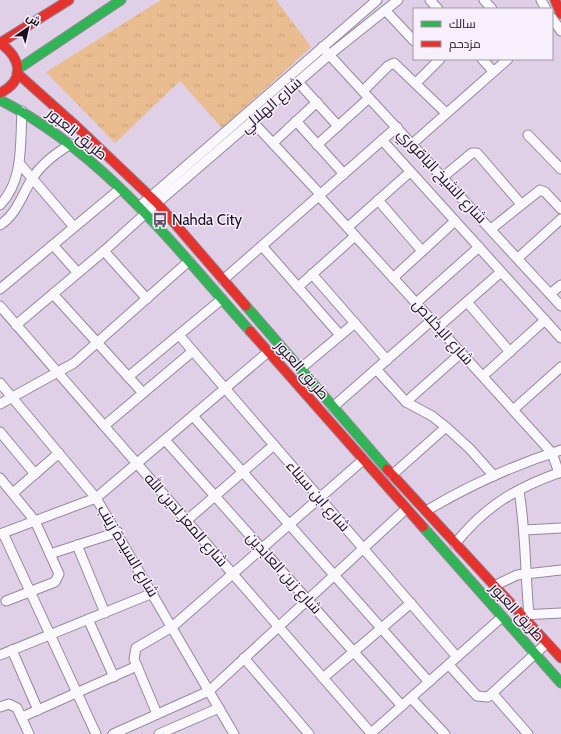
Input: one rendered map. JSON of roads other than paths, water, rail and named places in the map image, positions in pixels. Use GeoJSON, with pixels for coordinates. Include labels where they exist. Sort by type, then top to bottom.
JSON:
{"type":"FeatureCollection","features":[{"type":"Feature","properties":{"kind":"street"},"geometry":{"type":"LineString","coordinates":[[18,71],[13,53],[0,43],[69,0]]}},
{"type":"Feature","properties":{"kind":"street"},"geometry":{"type":"LineString","coordinates":[[0,93],[10,87],[18,71],[121,0]]}},
{"type":"Feature","properties":{"kind":"street","name":"شارع الهلالي"},"geometry":{"type":"LineString","coordinates":[[16,325],[104,251],[142,210],[322,47],[377,0]]}},
{"type":"Feature","properties":{"kind":"street","name":"شارع الهلالي"},"geometry":{"type":"LineString","coordinates":[[154,199],[252,121],[329,55],[398,0]]}},
{"type":"Feature","properties":{"kind":"street"},"geometry":{"type":"LineString","coordinates":[[430,0],[437,8]]}},
{"type":"Feature","properties":{"kind":"street"},"geometry":{"type":"LineString","coordinates":[[484,0],[490,8]]}},
{"type":"Feature","properties":{"kind":"street"},"geometry":{"type":"LineString","coordinates":[[555,0],[561,14]]}},
{"type":"Feature","properties":{"kind":"street"},"geometry":{"type":"LineString","coordinates":[[386,11],[413,40]]}},
{"type":"Feature","properties":{"kind":"street"},"geometry":{"type":"LineString","coordinates":[[553,19],[561,31]]}},
{"type":"Feature","properties":{"kind":"street","name":"شارع الشيخ الباقوري"},"geometry":{"type":"LineString","coordinates":[[322,47],[561,306]]}},
{"type":"Feature","properties":{"kind":"street"},"geometry":{"type":"LineString","coordinates":[[483,60],[493,71]]}},
{"type":"Feature","properties":{"kind":"street"},"geometry":{"type":"LineString","coordinates":[[412,144],[507,60]]}},
{"type":"Feature","properties":{"kind":"street"},"geometry":{"type":"LineString","coordinates":[[416,83],[436,61]]}},
{"type":"Feature","properties":{"kind":"street"},"geometry":{"type":"LineString","coordinates":[[318,145],[338,126],[392,63],[398,64],[446,113]]}},
{"type":"Feature","properties":{"kind":"street","name":"طريق العبور"},"geometry":{"type":"LineString","coordinates":[[18,71],[154,199],[392,475],[494,586],[525,615],[561,658]]}},
{"type":"Feature","properties":{"kind":"street"},"geometry":{"type":"LineString","coordinates":[[298,82],[338,126]]}},
{"type":"Feature","properties":{"kind":"street","name":"طريق العبور"},"geometry":{"type":"LineString","coordinates":[[0,100],[47,126],[71,144],[142,210],[561,683]]}},
{"type":"Feature","properties":{"kind":"street"},"geometry":{"type":"LineString","coordinates":[[273,143],[317,102]]}},
{"type":"Feature","properties":{"kind":"street"},"geometry":{"type":"LineString","coordinates":[[0,206],[15,183],[19,163],[22,111]]}},
{"type":"Feature","properties":{"kind":"street","name":"شارع الإخلاص"},"geometry":{"type":"LineString","coordinates":[[252,121],[513,410],[556,451],[560,473]]}},
{"type":"Feature","properties":{"kind":"street"},"geometry":{"type":"LineString","coordinates":[[296,121],[344,174]]}},
{"type":"Feature","properties":{"kind":"street"},"geometry":{"type":"LineString","coordinates":[[223,280],[397,127]]}},
{"type":"Feature","properties":{"kind":"street"},"geometry":{"type":"LineString","coordinates":[[528,134],[561,170]]}},
{"type":"Feature","properties":{"kind":"street","name":"شارع الشيخ الباقوري"},"geometry":{"type":"LineString","coordinates":[[382,140],[561,338]]}},
{"type":"Feature","properties":{"kind":"street"},"geometry":{"type":"LineString","coordinates":[[0,225],[17,207],[33,178],[56,153],[71,144]]}},
{"type":"Feature","properties":{"kind":"street"},"geometry":{"type":"LineString","coordinates":[[443,177],[472,153],[477,153],[521,204]]}},
{"type":"Feature","properties":{"kind":"street"},"geometry":{"type":"LineString","coordinates":[[19,163],[74,227]]}},
{"type":"Feature","properties":{"kind":"street"},"geometry":{"type":"LineString","coordinates":[[348,227],[410,172]]}},
{"type":"Feature","properties":{"kind":"street"},"geometry":{"type":"LineString","coordinates":[[0,289],[120,189]]}},
{"type":"Feature","properties":{"kind":"street"},"geometry":{"type":"LineString","coordinates":[[491,229],[538,190],[542,190],[561,209]]}},
{"type":"Feature","properties":{"kind":"street"},"geometry":{"type":"LineString","coordinates":[[378,200],[422,251]]}},
{"type":"Feature","properties":{"kind":"street"},"geometry":{"type":"LineString","coordinates":[[518,258],[561,219]]}},
{"type":"Feature","properties":{"kind":"street"},"geometry":{"type":"LineString","coordinates":[[393,278],[455,221]]}},
{"type":"Feature","properties":{"kind":"street"},"geometry":{"type":"LineString","coordinates":[[298,287],[355,236]]}},
{"type":"Feature","properties":{"kind":"street"},"geometry":{"type":"LineString","coordinates":[[53,245],[78,273]]}},
{"type":"Feature","properties":{"kind":"street"},"geometry":{"type":"LineString","coordinates":[[262,246],[340,335]]}},
{"type":"Feature","properties":{"kind":"street"},"geometry":{"type":"LineString","coordinates":[[416,303],[479,247]]}},
{"type":"Feature","properties":{"kind":"street"},"geometry":{"type":"LineString","coordinates":[[104,251],[147,299]]}},
{"type":"Feature","properties":{"kind":"street"},"geometry":{"type":"LineString","coordinates":[[0,404],[74,363],[189,262]]}},
{"type":"Feature","properties":{"kind":"street"},"geometry":{"type":"LineString","coordinates":[[438,327],[501,272]]}},
{"type":"Feature","properties":{"kind":"street"},"geometry":{"type":"LineString","coordinates":[[312,274],[387,360]]}},
{"type":"Feature","properties":{"kind":"street"},"geometry":{"type":"LineString","coordinates":[[550,294],[561,285]]}},
{"type":"Feature","properties":{"kind":"street"},"geometry":{"type":"LineString","coordinates":[[53,294],[143,393]]}},
{"type":"Feature","properties":{"kind":"street"},"geometry":{"type":"LineString","coordinates":[[128,377],[222,299]]}},
{"type":"Feature","properties":{"kind":"street"},"geometry":{"type":"LineString","coordinates":[[467,302],[510,352]]}},
{"type":"Feature","properties":{"kind":"street","name":"شارع المعز لدين الله"},"geometry":{"type":"LineString","coordinates":[[0,306],[371,734]]}},
{"type":"Feature","properties":{"kind":"street"},"geometry":{"type":"LineString","coordinates":[[333,407],[432,320]]}},
{"type":"Feature","properties":{"kind":"street"},"geometry":{"type":"LineString","coordinates":[[482,376],[545,320]]}},
{"type":"Feature","properties":{"kind":"street"},"geometry":{"type":"LineString","coordinates":[[300,368],[355,323]]}},
{"type":"Feature","properties":{"kind":"street","name":"شارع ابن سيناء"},"geometry":{"type":"LineString","coordinates":[[179,335],[457,657]]}},
{"type":"Feature","properties":{"kind":"street"},"geometry":{"type":"LineString","coordinates":[[104,426],[193,351]]}},
{"type":"Feature","properties":{"kind":"street"},"geometry":{"type":"LineString","coordinates":[[96,734],[2,533],[96,498],[268,352]]}},
{"type":"Feature","properties":{"kind":"street"},"geometry":{"type":"LineString","coordinates":[[406,402],[461,352]]}},
{"type":"Feature","properties":{"kind":"street"},"geometry":{"type":"LineString","coordinates":[[513,410],[561,367]]}},
{"type":"Feature","properties":{"kind":"street"},"geometry":{"type":"LineString","coordinates":[[376,369],[406,402],[432,416],[446,427],[470,449],[494,476]]}},
{"type":"Feature","properties":{"kind":"street","name":"شارع السيدة زينب"},"geometry":{"type":"LineString","coordinates":[[0,383],[96,498],[118,532],[234,734]]}},
{"type":"Feature","properties":{"kind":"street"},"geometry":{"type":"LineString","coordinates":[[194,416],[429,682]]}},
{"type":"Feature","properties":{"kind":"street"},"geometry":{"type":"LineString","coordinates":[[392,475],[446,427]]}},
{"type":"Feature","properties":{"kind":"street"},"geometry":{"type":"LineString","coordinates":[[0,432],[3,443],[35,474]]}},
{"type":"Feature","properties":{"kind":"street","name":"شارع زين العابدين"},"geometry":{"type":"LineString","coordinates":[[165,440],[402,706]]}},
{"type":"Feature","properties":{"kind":"street"},"geometry":{"type":"LineString","coordinates":[[186,521],[274,445]]}},
{"type":"Feature","properties":{"kind":"street"},"geometry":{"type":"LineString","coordinates":[[426,511],[451,496],[494,476],[556,451]]}},
{"type":"Feature","properties":{"kind":"street"},"geometry":{"type":"LineString","coordinates":[[13,493],[59,453]]}},
{"type":"Feature","properties":{"kind":"street"},"geometry":{"type":"LineString","coordinates":[[157,714],[134,659],[136,648],[172,627],[362,460]]}},
{"type":"Feature","properties":{"kind":"street"},"geometry":{"type":"LineString","coordinates":[[455,544],[482,514],[501,500],[560,473]]}},
{"type":"Feature","properties":{"kind":"street"},"geometry":{"type":"LineString","coordinates":[[0,478],[35,521],[58,571],[57,580],[6,601]]}},
{"type":"Feature","properties":{"kind":"street"},"geometry":{"type":"LineString","coordinates":[[519,491],[525,530],[525,615],[561,613]]}},
{"type":"Feature","properties":{"kind":"street"},"geometry":{"type":"LineString","coordinates":[[113,734],[209,691],[406,509]]}},
{"type":"Feature","properties":{"kind":"street"},"geometry":{"type":"LineString","coordinates":[[525,530],[561,528]]}},
{"type":"Feature","properties":{"kind":"street"},"geometry":{"type":"LineString","coordinates":[[50,554],[118,532]]}},
{"type":"Feature","properties":{"kind":"street"},"geometry":{"type":"LineString","coordinates":[[77,545],[105,613]]}},
{"type":"Feature","properties":{"kind":"street"},"geometry":{"type":"LineString","coordinates":[[494,586],[509,578],[525,573],[561,570]]}},
{"type":"Feature","properties":{"kind":"street"},"geometry":{"type":"LineString","coordinates":[[0,655],[153,593]]}},
{"type":"Feature","properties":{"kind":"street"},"geometry":{"type":"LineString","coordinates":[[323,678],[411,603]]}},
{"type":"Feature","properties":{"kind":"street"},"geometry":{"type":"LineString","coordinates":[[371,734],[502,617]]}},
{"type":"Feature","properties":{"kind":"street"},"geometry":{"type":"LineString","coordinates":[[88,619],[114,677]]}},
{"type":"Feature","properties":{"kind":"street"},"geometry":{"type":"LineString","coordinates":[[449,664],[477,696],[483,698],[493,694],[547,643]]}},
{"type":"Feature","properties":{"kind":"street"},"geometry":{"type":"LineString","coordinates":[[12,650],[38,710]]}},
{"type":"Feature","properties":{"kind":"street"},"geometry":{"type":"LineString","coordinates":[[244,658],[309,734]]}},
{"type":"Feature","properties":{"kind":"street"},"geometry":{"type":"LineString","coordinates":[[22,717],[77,694],[137,666]]}},
{"type":"Feature","properties":{"kind":"street"},"geometry":{"type":"LineString","coordinates":[[493,694],[528,734]]}},
{"type":"Feature","properties":{"kind":"street"},"geometry":{"type":"LineString","coordinates":[[411,698],[444,734]]}},
{"type":"Feature","properties":{"kind":"street"},"geometry":{"type":"LineString","coordinates":[[0,707],[5,705],[13,705],[19,711],[29,734]]}},
{"type":"Feature","properties":{"kind":"street"},"geometry":{"type":"LineString","coordinates":[[159,734],[219,708]]}},
{"type":"Feature","properties":{"kind":"place","name":"Nahda City"},"geometry":{"type":"Point","coordinates":[160,220]}}]}
